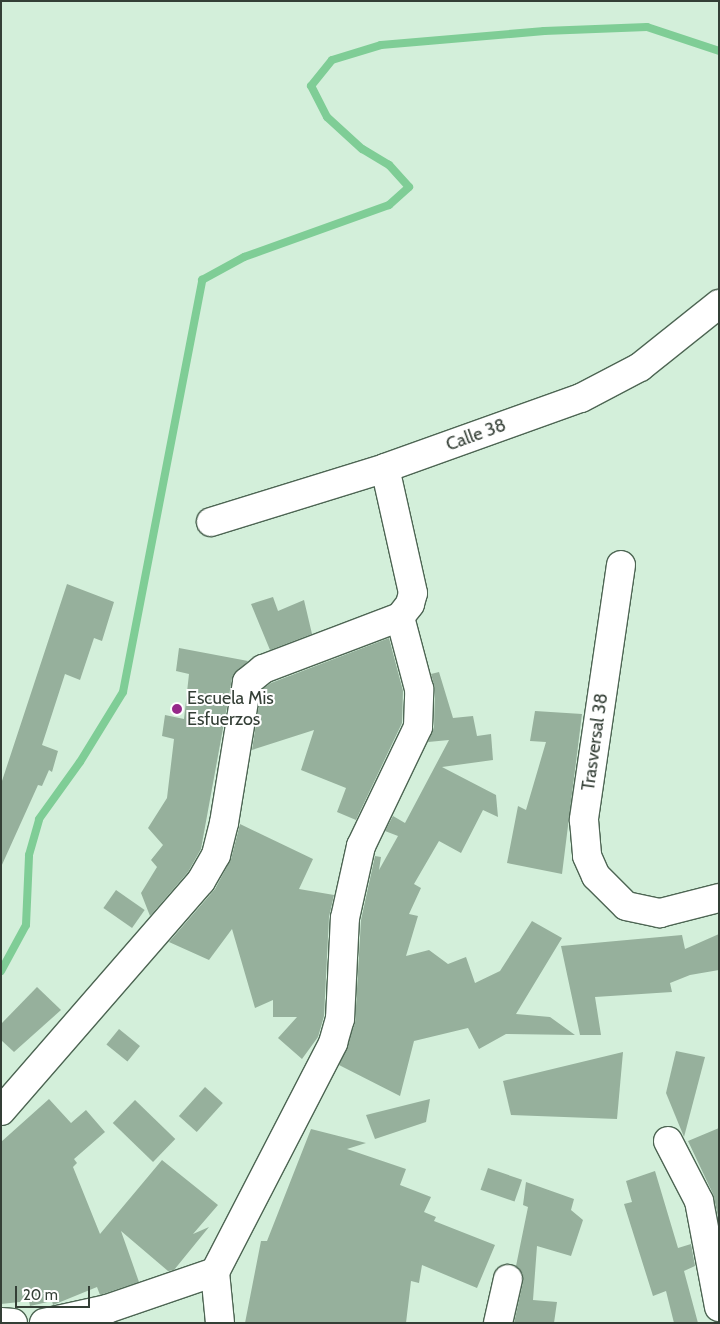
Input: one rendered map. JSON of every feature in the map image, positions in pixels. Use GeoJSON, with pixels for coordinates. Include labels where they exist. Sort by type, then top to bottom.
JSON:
{"type":"FeatureCollection","features":[{"type":"Feature","properties":{"kind":"street","name":"Calle 38"},"geometry":{"type":"LineString","coordinates":[[212,522],[385,468],[580,398],[640,367],[719,304]]}},
{"type":"Feature","properties":{"kind":"street"},"geometry":{"type":"LineString","coordinates":[[1,1111],[201,881],[216,855],[224,823],[247,682],[263,669],[400,617],[410,604],[413,593],[385,468]]}},
{"type":"Feature","properties":{"kind":"street","name":"Trasversal 38"},"geometry":{"type":"LineString","coordinates":[[621,565],[584,820],[587,856],[596,876],[626,906],[660,913],[719,898]]}},
{"type":"Feature","properties":{"kind":"street"},"geometry":{"type":"LineString","coordinates":[[220,1323],[215,1272],[333,1043],[340,1019],[345,918],[361,846],[418,727],[419,689],[400,617]]}},
{"type":"Feature","properties":{"kind":"street"},"geometry":{"type":"LineString","coordinates":[[668,1141],[699,1201],[719,1307]]}},
{"type":"Feature","properties":{"kind":"street"},"geometry":{"type":"LineString","coordinates":[[44,1323],[107,1310],[215,1272]]}},
{"type":"Feature","properties":{"kind":"street"},"geometry":{"type":"LineString","coordinates":[[498,1323],[508,1279]]}},
{"type":"Feature","properties":{"kind":"street"},"geometry":{"type":"LineString","coordinates":[[1,1322],[13,1323]]}},
{"type":"Feature","properties":{"kind":"building"},"geometry":{"type":"Polygon","coordinates":[[[67,584],[114,602],[102,641],[94,638],[80,680],[65,674],[42,745],[58,751],[52,772],[49,770],[42,786],[38,785],[1,867],[1,784],[67,584]]]}},
{"type":"Feature","properties":{"kind":"building"},"geometry":{"type":"Polygon","coordinates":[[[273,597],[278,611],[304,600],[312,634],[270,650],[251,604],[273,597]]]}},
{"type":"Feature","properties":{"kind":"building"},"geometry":{"type":"Polygon","coordinates":[[[389,638],[403,691],[402,723],[356,820],[337,812],[346,788],[301,770],[314,730],[252,750],[261,690],[271,683],[389,638]]]}},
{"type":"Feature","properties":{"kind":"building"},"geometry":{"type":"Polygon","coordinates":[[[179,648],[248,661],[232,679],[201,849],[188,872],[150,916],[141,893],[157,867],[151,860],[163,845],[148,828],[167,798],[174,739],[162,736],[165,715],[184,719],[189,674],[176,671],[179,648]]]}},
{"type":"Feature","properties":{"kind":"building"},"geometry":{"type":"Polygon","coordinates":[[[439,672],[453,718],[473,716],[477,736],[491,734],[493,760],[442,767],[496,795],[498,817],[483,810],[461,853],[439,841],[414,884],[421,888],[409,914],[418,916],[406,956],[429,950],[448,964],[466,957],[475,983],[500,971],[532,921],[562,938],[516,1014],[550,1017],[575,1035],[506,1034],[479,1049],[468,1028],[414,1041],[400,1096],[339,1065],[355,1023],[361,920],[375,856],[381,857],[379,870],[398,836],[385,831],[393,816],[405,823],[449,740],[428,742],[434,727],[435,689],[431,674],[439,672]]]}},
{"type":"Feature","properties":{"kind":"building"},"geometry":{"type":"Polygon","coordinates":[[[535,711],[582,714],[562,874],[507,863],[518,806],[526,810],[546,742],[530,741],[535,711]]]}},
{"type":"Feature","properties":{"kind":"building"},"geometry":{"type":"Polygon","coordinates":[[[240,824],[313,859],[299,889],[334,895],[329,917],[324,1016],[318,1037],[302,1059],[278,1038],[297,1017],[273,1017],[273,1000],[255,1008],[232,929],[209,960],[169,942],[215,889],[231,859],[240,824]]]}},
{"type":"Feature","properties":{"kind":"building"},"geometry":{"type":"Polygon","coordinates":[[[116,890],[145,910],[132,928],[103,908],[116,890]]]}},
{"type":"Feature","properties":{"kind":"building"},"geometry":{"type":"Polygon","coordinates":[[[719,934],[719,970],[690,975],[670,983],[672,992],[595,997],[601,1035],[580,1035],[561,946],[682,935],[685,949],[719,934]]]}},
{"type":"Feature","properties":{"kind":"building"},"geometry":{"type":"Polygon","coordinates":[[[37,987],[61,1010],[14,1052],[1,1040],[1,1024],[37,987]]]}},
{"type":"Feature","properties":{"kind":"building"},"geometry":{"type":"Polygon","coordinates":[[[119,1029],[140,1046],[127,1062],[106,1045],[119,1029]]]}},
{"type":"Feature","properties":{"kind":"building"},"geometry":{"type":"Polygon","coordinates":[[[676,1051],[705,1057],[684,1137],[666,1093],[676,1051]]]}},
{"type":"Feature","properties":{"kind":"building"},"geometry":{"type":"Polygon","coordinates":[[[623,1052],[617,1119],[511,1115],[503,1081],[623,1052]]]}},
{"type":"Feature","properties":{"kind":"building"},"geometry":{"type":"Polygon","coordinates":[[[205,1087],[223,1103],[197,1132],[179,1116],[205,1087]]]}},
{"type":"Feature","properties":{"kind":"building"},"geometry":{"type":"Polygon","coordinates":[[[49,1099],[71,1123],[86,1110],[105,1132],[74,1159],[77,1163],[73,1167],[100,1234],[162,1160],[218,1205],[193,1234],[209,1227],[174,1270],[168,1271],[121,1231],[139,1282],[100,1295],[97,1287],[53,1305],[52,1301],[30,1306],[29,1301],[1,1304],[1,1142],[49,1099]]]}},
{"type":"Feature","properties":{"kind":"building"},"geometry":{"type":"Polygon","coordinates":[[[430,1099],[426,1122],[375,1139],[366,1115],[430,1099]]]}},
{"type":"Feature","properties":{"kind":"building"},"geometry":{"type":"Polygon","coordinates":[[[135,1100],[175,1139],[153,1162],[113,1123],[135,1100]]]}},
{"type":"Feature","properties":{"kind":"building"},"geometry":{"type":"Polygon","coordinates":[[[719,1128],[719,1221],[713,1194],[688,1141],[719,1128]]]}},
{"type":"Feature","properties":{"kind":"building"},"geometry":{"type":"Polygon","coordinates":[[[311,1129],[366,1143],[347,1149],[406,1169],[400,1185],[431,1197],[424,1212],[436,1217],[434,1221],[495,1245],[477,1288],[422,1265],[419,1283],[411,1281],[406,1323],[245,1323],[261,1241],[267,1241],[311,1129]]]}},
{"type":"Feature","properties":{"kind":"building"},"geometry":{"type":"Polygon","coordinates":[[[488,1168],[522,1180],[515,1201],[481,1190],[488,1168]]]}},
{"type":"Feature","properties":{"kind":"building"},"geometry":{"type":"Polygon","coordinates":[[[655,1171],[678,1248],[691,1244],[695,1266],[684,1271],[698,1323],[674,1323],[666,1291],[653,1296],[624,1204],[632,1202],[626,1181],[655,1171]]]}},
{"type":"Feature","properties":{"kind":"building"},"geometry":{"type":"Polygon","coordinates":[[[526,1182],[574,1199],[571,1210],[583,1220],[571,1256],[537,1246],[533,1300],[557,1302],[554,1323],[514,1323],[523,1282],[523,1274],[516,1266],[528,1207],[523,1205],[526,1182]]]}},
{"type":"Feature","properties":{"kind":"waterway"},"geometry":{"type":"LineString","coordinates":[[1,971],[26,925],[29,855],[39,819],[80,762],[123,692],[202,280],[244,257],[389,205],[409,187],[389,165],[362,149],[327,117],[311,86],[332,60],[381,45],[544,31],[647,27],[719,51]]}},
{"type":"Feature","properties":{"kind":"place","name":"Escuela Mis Esfuerzos"},"geometry":{"type":"Point","coordinates":[177,709]}}]}
